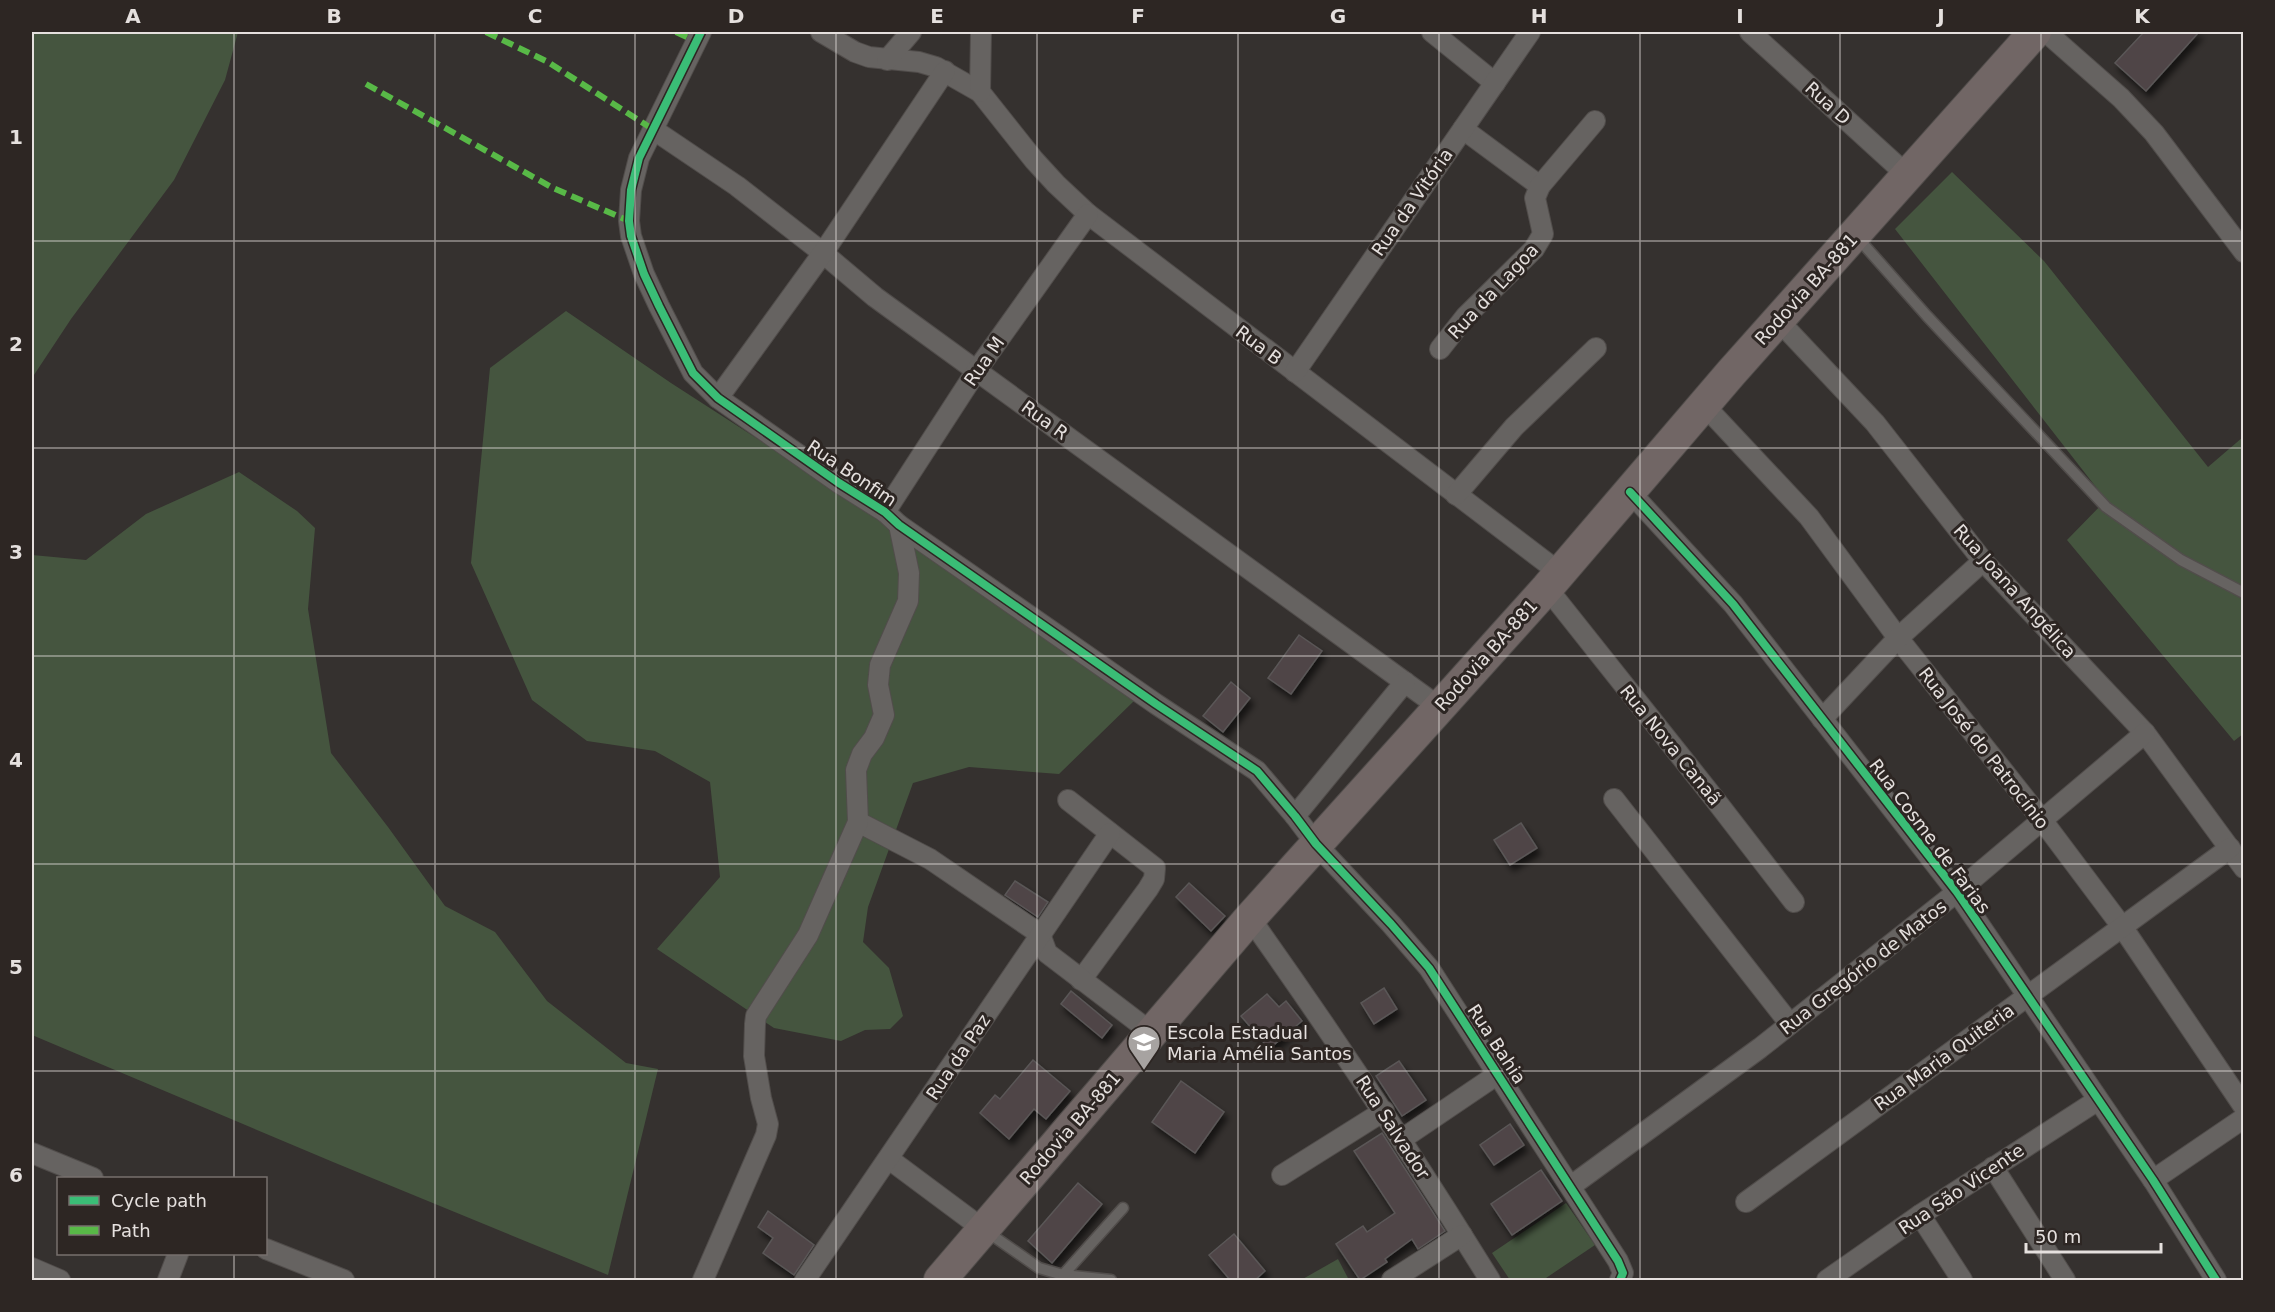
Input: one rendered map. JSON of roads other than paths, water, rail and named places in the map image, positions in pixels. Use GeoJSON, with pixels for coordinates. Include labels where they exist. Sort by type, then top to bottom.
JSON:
{"type":"FeatureCollection","features":[{"type":"Feature","properties":{"kind":"main road","name":"Rodovia BA-881"},"geometry":{"type":"LineString","coordinates":[[940,1281],[1250,918],[1553,581],[1778,320],[2035,32]]}},
{"type":"Feature","properties":{"kind":"street","name":"Rua Bonfim"},"geometry":{"type":"LineString","coordinates":[[701,32],[634,173],[629,206],[631,236],[644,274],[693,373],[718,398],[1156,704],[1257,771],[1296,816],[1316,844]]}},
{"type":"Feature","properties":{"kind":"street"},"geometry":{"type":"LineString","coordinates":[[821,32],[862,55],[887,60],[919,62],[945,71],[980,92]]}},
{"type":"Feature","properties":{"kind":"street"},"geometry":{"type":"LineString","coordinates":[[887,60],[911,32]]}},
{"type":"Feature","properties":{"kind":"street"},"geometry":{"type":"LineString","coordinates":[[980,92],[981,32]]}},
{"type":"Feature","properties":{"kind":"street"},"geometry":{"type":"LineString","coordinates":[[1432,32],[1495,83]]}},
{"type":"Feature","properties":{"kind":"street","name":"Rua da Vitória"},"geometry":{"type":"LineString","coordinates":[[1295,372],[1530,32]]}},
{"type":"Feature","properties":{"kind":"street","name":"Rua D"},"geometry":{"type":"LineString","coordinates":[[1750,32],[1906,175]]}},
{"type":"Feature","properties":{"kind":"street"},"geometry":{"type":"LineString","coordinates":[[2046,32],[2121,98],[2154,133],[2183,168],[2244,252]]}},
{"type":"Feature","properties":{"kind":"street"},"geometry":{"type":"LineString","coordinates":[[718,398],[823,253],[945,71]]}},
{"type":"Feature","properties":{"kind":"street","name":"Rua B"},"geometry":{"type":"LineString","coordinates":[[980,92],[1034,160],[1088,214],[1456,495],[1553,581]]}},
{"type":"Feature","properties":{"kind":"street"},"geometry":{"type":"LineString","coordinates":[[1463,129],[1540,186],[1595,121]]}},
{"type":"Feature","properties":{"kind":"street","name":"Rua R"},"geometry":{"type":"LineString","coordinates":[[654,130],[737,186],[875,297],[1439,707]]}},
{"type":"Feature","properties":{"kind":"street","name":"Rua da Lagoa"},"geometry":{"type":"LineString","coordinates":[[1440,349],[1466,316],[1534,249],[1544,234],[1535,198],[1540,186]]}},
{"type":"Feature","properties":{"kind":"street","name":"Rua M"},"geometry":{"type":"LineString","coordinates":[[892,518],[977,370],[1088,214]]}},
{"type":"Feature","properties":{"kind":"street","name":"Rua Joana Angélica"},"geometry":{"type":"LineString","coordinates":[[1778,320],[1875,423],[1983,561],[2145,733],[2244,868]]}},
{"type":"Feature","properties":{"kind":"street"},"geometry":{"type":"LineString","coordinates":[[1456,495],[1514,427],[1596,348]]}},
{"type":"Feature","properties":{"kind":"street","name":"Rua José do Patrocínio"},"geometry":{"type":"LineString","coordinates":[[1704,405],[1809,517],[1898,638],[2042,820],[2122,928],[2244,1107]]}},
{"type":"Feature","properties":{"kind":"street","name":"Rua Cosme de Farias"},"geometry":{"type":"LineString","coordinates":[[1630,492],[1733,604],[1957,892],[2153,1180],[2216,1281]]}},
{"type":"Feature","properties":{"kind":"street"},"geometry":{"type":"LineString","coordinates":[[703,1281],[766,1135],[768,1124],[754,1056],[753,1032],[756,1016],[808,935],[858,822],[856,770],[862,754],[874,738],[885,715],[878,685],[880,665],[908,601],[909,573],[892,518]]}},
{"type":"Feature","properties":{"kind":"street"},"geometry":{"type":"LineString","coordinates":[[1822,719],[1898,638],[1983,561]]}},
{"type":"Feature","properties":{"kind":"street","name":"Rua Nova Canaã"},"geometry":{"type":"LineString","coordinates":[[1553,581],[1794,902]]}},
{"type":"Feature","properties":{"kind":"street"},"geometry":{"type":"LineString","coordinates":[[1296,816],[1405,682]]}},
{"type":"Feature","properties":{"kind":"street","name":"Rua Gregório de Matos"},"geometry":{"type":"LineString","coordinates":[[1571,1186],[1760,1048],[1957,892],[2145,733]]}},
{"type":"Feature","properties":{"kind":"street"},"geometry":{"type":"LineString","coordinates":[[1614,798],[1790,1024]]}},
{"type":"Feature","properties":{"kind":"street"},"geometry":{"type":"LineString","coordinates":[[1068,800],[1156,870],[1148,889],[1081,980]]}},
{"type":"Feature","properties":{"kind":"street"},"geometry":{"type":"LineString","coordinates":[[858,822],[930,859],[1040,934],[1047,953],[1152,1033]]}},
{"type":"Feature","properties":{"kind":"street","name":"Rua da Paz"},"geometry":{"type":"LineString","coordinates":[[805,1281],[1110,832]]}},
{"type":"Feature","properties":{"kind":"street","name":"Rua Bahia"},"geometry":{"type":"LineString","coordinates":[[1316,844],[1429,968],[1623,1269],[1623,1277],[1620,1281]]}},
{"type":"Feature","properties":{"kind":"street","name":"Rua Maria Quiteria"},"geometry":{"type":"LineString","coordinates":[[1746,1202],[2230,848]]}},
{"type":"Feature","properties":{"kind":"street","name":"Rua Salvador"},"geometry":{"type":"LineString","coordinates":[[1250,918],[1384,1111],[1490,1281]]}},
{"type":"Feature","properties":{"kind":"street"},"geometry":{"type":"LineString","coordinates":[[1402,1139],[1498,1074]]}},
{"type":"Feature","properties":{"kind":"street","name":"Rua São Vicente"},"geometry":{"type":"LineString","coordinates":[[1827,1281],[1920,1215],[2098,1100]]}},
{"type":"Feature","properties":{"kind":"street"},"geometry":{"type":"LineString","coordinates":[[1282,1175],[1384,1111]]}},
{"type":"Feature","properties":{"kind":"street"},"geometry":{"type":"LineString","coordinates":[[2153,1180],[2244,1118]]}},
{"type":"Feature","properties":{"kind":"street"},"geometry":{"type":"LineString","coordinates":[[32,1153],[88,1177]]}},
{"type":"Feature","properties":{"kind":"street"},"geometry":{"type":"LineString","coordinates":[[889,1159],[983,1229]]}},
{"type":"Feature","properties":{"kind":"street"},"geometry":{"type":"LineString","coordinates":[[1993,1167],[2066,1281]]}},
{"type":"Feature","properties":{"kind":"street"},"geometry":{"type":"LineString","coordinates":[[1920,1215],[1962,1281]]}},
{"type":"Feature","properties":{"kind":"street"},"geometry":{"type":"LineString","coordinates":[[1392,1281],[1462,1235]]}},
{"type":"Feature","properties":{"kind":"street"},"geometry":{"type":"LineString","coordinates":[[267,1250],[344,1281]]}},
{"type":"Feature","properties":{"kind":"street"},"geometry":{"type":"LineString","coordinates":[[168,1281],[178,1255]]}},
{"type":"Feature","properties":{"kind":"street"},"geometry":{"type":"LineString","coordinates":[[32,1268],[60,1281]]}},
{"type":"Feature","properties":{"kind":"lane"},"geometry":{"type":"LineString","coordinates":[[1855,234],[1927,316],[2106,507],[2181,560],[2244,593]]}},
{"type":"Feature","properties":{"kind":"lane"},"geometry":{"type":"LineString","coordinates":[[1063,1275],[1123,1208]]}},
{"type":"Feature","properties":{"kind":"lane"},"geometry":{"type":"LineString","coordinates":[[983,1229],[1030,1263],[1063,1275],[1111,1281]]}},
{"type":"Feature","properties":{"kind":"place","name":"Escola Estadual Maria Amélia Santos"},"geometry":{"type":"Point","coordinates":[1144,1071]}}]}
